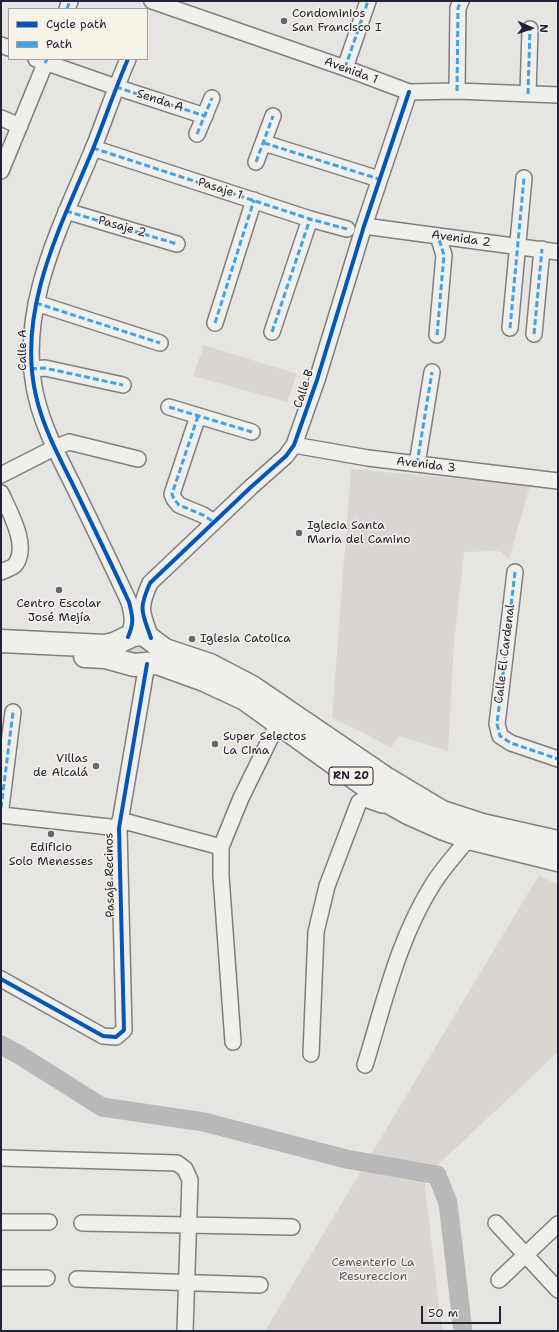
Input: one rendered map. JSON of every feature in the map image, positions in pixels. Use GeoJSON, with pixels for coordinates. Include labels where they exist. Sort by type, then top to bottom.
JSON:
{"type":"FeatureCollection","features":[{"type":"Feature","properties":{"kind":"highway"},"geometry":{"type":"LineString","coordinates":[[1,641],[105,646],[114,644],[133,635],[142,634],[151,638],[154,650],[151,659],[147,664]]}},
{"type":"Feature","properties":{"kind":"highway"},"geometry":{"type":"LineString","coordinates":[[125,638],[120,644],[120,654],[125,662]]}},
{"type":"Feature","properties":{"kind":"highway","name":"RN 20"},"geometry":{"type":"LineString","coordinates":[[151,638],[165,650],[210,665],[252,687],[387,779],[442,812],[482,825],[558,842]]}},
{"type":"Feature","properties":{"kind":"highway","name":"RN 20"},"geometry":{"type":"LineString","coordinates":[[1,652],[105,657],[134,665],[157,663],[227,690],[245,699],[392,804],[444,829],[469,838],[558,860]]}},
{"type":"Feature","properties":{"kind":"street"},"geometry":{"type":"LineString","coordinates":[[148,11],[152,1]]}},
{"type":"Feature","properties":{"kind":"street","name":"Avenida 1"},"geometry":{"type":"LineString","coordinates":[[152,1],[345,68],[409,92],[457,91],[558,95]]}},
{"type":"Feature","properties":{"kind":"street"},"geometry":{"type":"LineString","coordinates":[[345,68],[368,1]]}},
{"type":"Feature","properties":{"kind":"street"},"geometry":{"type":"LineString","coordinates":[[457,91],[458,8],[461,1]]}},
{"type":"Feature","properties":{"kind":"street"},"geometry":{"type":"LineString","coordinates":[[528,94],[530,29]]}},
{"type":"Feature","properties":{"kind":"street"},"geometry":{"type":"LineString","coordinates":[[1,171],[20,126],[42,60]]}},
{"type":"Feature","properties":{"kind":"street","name":"Senda A"},"geometry":{"type":"LineString","coordinates":[[42,60],[116,87],[205,116]]}},
{"type":"Feature","properties":{"kind":"street","name":"Calle A"},"geometry":{"type":"LineString","coordinates":[[125,638],[132,627],[133,614],[129,602],[54,448],[36,397],[31,369],[33,320],[46,266],[66,211],[93,148],[128,60]]}},
{"type":"Feature","properties":{"kind":"street","name":"Calle B"},"geometry":{"type":"LineString","coordinates":[[151,638],[141,609],[143,599],[150,583],[286,456],[294,445],[317,380],[379,179],[409,92]]}},
{"type":"Feature","properties":{"kind":"street"},"geometry":{"type":"LineString","coordinates":[[197,134],[212,98]]}},
{"type":"Feature","properties":{"kind":"street"},"geometry":{"type":"LineString","coordinates":[[256,162],[273,116]]}},
{"type":"Feature","properties":{"kind":"street"},"geometry":{"type":"LineString","coordinates":[[1,118],[20,126]]}},
{"type":"Feature","properties":{"kind":"street"},"geometry":{"type":"LineString","coordinates":[[264,143],[379,179]]}},
{"type":"Feature","properties":{"kind":"street","name":"Pasaje 1"},"geometry":{"type":"LineString","coordinates":[[93,148],[310,219],[347,229]]}},
{"type":"Feature","properties":{"kind":"street"},"geometry":{"type":"LineString","coordinates":[[510,328],[524,178]]}},
{"type":"Feature","properties":{"kind":"street"},"geometry":{"type":"LineString","coordinates":[[215,323],[254,200]]}},
{"type":"Feature","properties":{"kind":"street","name":"Pasaje 2"},"geometry":{"type":"LineString","coordinates":[[66,211],[177,244]]}},
{"type":"Feature","properties":{"kind":"street"},"geometry":{"type":"LineString","coordinates":[[272,332],[310,219]]}},
{"type":"Feature","properties":{"kind":"street","name":"Avenida 2"},"geometry":{"type":"LineString","coordinates":[[364,226],[558,252]]}},
{"type":"Feature","properties":{"kind":"street"},"geometry":{"type":"LineString","coordinates":[[438,236],[444,255],[438,335]]}},
{"type":"Feature","properties":{"kind":"street"},"geometry":{"type":"LineString","coordinates":[[534,334],[542,249]]}},
{"type":"Feature","properties":{"kind":"street"},"geometry":{"type":"LineString","coordinates":[[36,303],[160,343]]}},
{"type":"Feature","properties":{"kind":"street"},"geometry":{"type":"LineString","coordinates":[[31,369],[45,368],[123,385]]}},
{"type":"Feature","properties":{"kind":"street"},"geometry":{"type":"LineString","coordinates":[[417,464],[432,372]]}},
{"type":"Feature","properties":{"kind":"street"},"geometry":{"type":"LineString","coordinates":[[169,407],[252,432]]}},
{"type":"Feature","properties":{"kind":"street"},"geometry":{"type":"LineString","coordinates":[[198,416],[172,494],[179,505],[203,515],[214,522]]}},
{"type":"Feature","properties":{"kind":"street"},"geometry":{"type":"LineString","coordinates":[[1,475],[69,442],[138,459]]}},
{"type":"Feature","properties":{"kind":"street","name":"Avenida 3"},"geometry":{"type":"LineString","coordinates":[[294,445],[368,458],[558,481]]}},
{"type":"Feature","properties":{"kind":"street"},"geometry":{"type":"LineString","coordinates":[[1,493],[15,526],[21,546],[20,554],[15,565],[1,572]]}},
{"type":"Feature","properties":{"kind":"street","name":"Calle El Cardenal"},"geometry":{"type":"LineString","coordinates":[[515,572],[497,724],[500,736],[511,743],[558,759]]}},
{"type":"Feature","properties":{"kind":"street"},"geometry":{"type":"LineString","coordinates":[[122,585],[133,589],[150,583]]}},
{"type":"Feature","properties":{"kind":"street","name":"Pasaje Recinos"},"geometry":{"type":"LineString","coordinates":[[1,979],[102,1036],[116,1037],[124,1030],[120,824],[147,664]]}},
{"type":"Feature","properties":{"kind":"street"},"geometry":{"type":"LineString","coordinates":[[1,808],[13,712]]}},
{"type":"Feature","properties":{"kind":"street"},"geometry":{"type":"LineString","coordinates":[[233,1042],[221,876],[221,847],[241,798],[271,737],[280,724]]}},
{"type":"Feature","properties":{"kind":"street"},"geometry":{"type":"LineString","coordinates":[[311,1054],[316,932],[327,886],[358,802],[355,795],[352,776]]}},
{"type":"Feature","properties":{"kind":"street"},"geometry":{"type":"LineString","coordinates":[[358,802],[365,799],[382,805],[392,804]]}},
{"type":"Feature","properties":{"kind":"street"},"geometry":{"type":"LineString","coordinates":[[1,815],[120,824],[221,847]]}},
{"type":"Feature","properties":{"kind":"street"},"geometry":{"type":"LineString","coordinates":[[365,1065],[399,954],[414,918],[433,884],[469,838]]}},
{"type":"Feature","properties":{"kind":"street"},"geometry":{"type":"LineString","coordinates":[[1,1158],[177,1163],[185,1169],[190,1180],[185,1331]]}},
{"type":"Feature","properties":{"kind":"street"},"geometry":{"type":"LineString","coordinates":[[1,1222],[49,1222]]}},
{"type":"Feature","properties":{"kind":"street"},"geometry":{"type":"LineString","coordinates":[[496,1223],[558,1290]]}},
{"type":"Feature","properties":{"kind":"street"},"geometry":{"type":"LineString","coordinates":[[82,1224],[292,1228]]}},
{"type":"Feature","properties":{"kind":"street"},"geometry":{"type":"LineString","coordinates":[[498,1280],[558,1224]]}},
{"type":"Feature","properties":{"kind":"street"},"geometry":{"type":"LineString","coordinates":[[1,1278],[47,1278]]}},
{"type":"Feature","properties":{"kind":"street"},"geometry":{"type":"LineString","coordinates":[[77,1279],[260,1285]]}},
{"type":"Feature","properties":{"kind":"green space"},"geometry":{"type":"Polygon","coordinates":[[[204,345],[297,374],[287,402],[193,376],[204,345]]]}},
{"type":"Feature","properties":{"kind":"green space"},"geometry":{"type":"Polygon","coordinates":[[[351,469],[530,485],[509,559],[501,552],[496,551],[464,552],[454,642],[448,751],[399,736],[391,748],[332,718],[351,469]]]}},
{"type":"Feature","properties":{"kind":"green space"},"geometry":{"type":"Polygon","coordinates":[[[132,639],[148,651],[145,657],[127,652],[132,639]]]}},
{"type":"Feature","properties":{"kind":"green space","name":"Cementerio La Resureccion"},"geometry":{"type":"Polygon","coordinates":[[[539,875],[558,885],[558,1052],[424,1178],[442,1331],[265,1331],[539,875]]]}},
{"type":"Feature","properties":{"kind":"waterway"},"geometry":{"type":"LineString","coordinates":[[1,1045],[18,1054],[102,1107],[204,1122],[346,1159],[437,1175],[448,1203],[463,1331]]}},
{"type":"Feature","properties":{"kind":"marked path"},"geometry":{"type":"LineString","coordinates":[[67,8],[70,1]]}},
{"type":"Feature","properties":{"kind":"marked path"},"geometry":{"type":"LineString","coordinates":[[345,68],[368,1]]}},
{"type":"Feature","properties":{"kind":"marked path"},"geometry":{"type":"LineString","coordinates":[[457,91],[458,8],[461,1]]}},
{"type":"Feature","properties":{"kind":"marked path"},"geometry":{"type":"LineString","coordinates":[[528,94],[530,29]]}},
{"type":"Feature","properties":{"kind":"marked path"},"geometry":{"type":"LineString","coordinates":[[116,87],[205,116]]}},
{"type":"Feature","properties":{"kind":"marked path"},"geometry":{"type":"LineString","coordinates":[[197,134],[212,98]]}},
{"type":"Feature","properties":{"kind":"marked path"},"geometry":{"type":"LineString","coordinates":[[256,162],[273,116]]}},
{"type":"Feature","properties":{"kind":"marked path"},"geometry":{"type":"LineString","coordinates":[[264,143],[379,179]]}},
{"type":"Feature","properties":{"kind":"marked path"},"geometry":{"type":"LineString","coordinates":[[93,148],[310,219],[347,229]]}},
{"type":"Feature","properties":{"kind":"marked path"},"geometry":{"type":"LineString","coordinates":[[510,328],[524,178]]}},
{"type":"Feature","properties":{"kind":"marked path"},"geometry":{"type":"LineString","coordinates":[[215,323],[254,200]]}},
{"type":"Feature","properties":{"kind":"marked path"},"geometry":{"type":"LineString","coordinates":[[66,211],[177,244]]}},
{"type":"Feature","properties":{"kind":"marked path"},"geometry":{"type":"LineString","coordinates":[[272,332],[310,219]]}},
{"type":"Feature","properties":{"kind":"marked path"},"geometry":{"type":"LineString","coordinates":[[437,335],[444,255],[438,236]]}},
{"type":"Feature","properties":{"kind":"marked path"},"geometry":{"type":"LineString","coordinates":[[534,334],[542,249]]}},
{"type":"Feature","properties":{"kind":"marked path"},"geometry":{"type":"LineString","coordinates":[[36,303],[160,343]]}},
{"type":"Feature","properties":{"kind":"marked path"},"geometry":{"type":"LineString","coordinates":[[31,369],[45,368],[123,385]]}},
{"type":"Feature","properties":{"kind":"marked path"},"geometry":{"type":"LineString","coordinates":[[417,464],[432,372]]}},
{"type":"Feature","properties":{"kind":"marked path"},"geometry":{"type":"LineString","coordinates":[[169,407],[252,432]]}},
{"type":"Feature","properties":{"kind":"marked path"},"geometry":{"type":"LineString","coordinates":[[198,416],[172,494],[179,505],[203,515],[214,522]]}},
{"type":"Feature","properties":{"kind":"marked path"},"geometry":{"type":"LineString","coordinates":[[515,572],[497,724],[500,736],[511,743],[558,759]]}},
{"type":"Feature","properties":{"kind":"marked path"},"geometry":{"type":"LineString","coordinates":[[1,808],[13,712]]}},
{"type":"Feature","properties":{"kind":"cycle path"},"geometry":{"type":"LineString","coordinates":[[128,60],[45,269],[37,300],[32,332],[31,364],[36,396],[47,430],[129,602],[132,620],[128,637]]}},
{"type":"Feature","properties":{"kind":"cycle path"},"geometry":{"type":"LineString","coordinates":[[151,638],[145,622],[143,611],[144,599],[150,583],[251,487],[286,456],[294,445],[317,380],[364,226],[409,92]]}},
{"type":"Feature","properties":{"kind":"cycle path"},"geometry":{"type":"LineString","coordinates":[[1,979],[103,1036],[116,1037],[124,1030],[119,828],[147,664]]}},
{"type":"Feature","properties":{"kind":"place","name":"Condominios San Francisco I"},"geometry":{"type":"Point","coordinates":[284,21]}},
{"type":"Feature","properties":{"kind":"place","name":"Iglecia Santa Maria del Camino"},"geometry":{"type":"Point","coordinates":[299,533]}},
{"type":"Feature","properties":{"kind":"place","name":"Centro Escolar José Mejía"},"geometry":{"type":"Point","coordinates":[59,590]}},
{"type":"Feature","properties":{"kind":"place","name":"Iglesia Catolica"},"geometry":{"type":"Point","coordinates":[192,639]}},
{"type":"Feature","properties":{"kind":"place","name":"Super Selectos La Cima"},"geometry":{"type":"Point","coordinates":[215,744]}},
{"type":"Feature","properties":{"kind":"place","name":"Villas de Alcalá"},"geometry":{"type":"Point","coordinates":[96,766]}},
{"type":"Feature","properties":{"kind":"place","name":"Edificio Solo Menesses"},"geometry":{"type":"Point","coordinates":[51,834]}}]}
